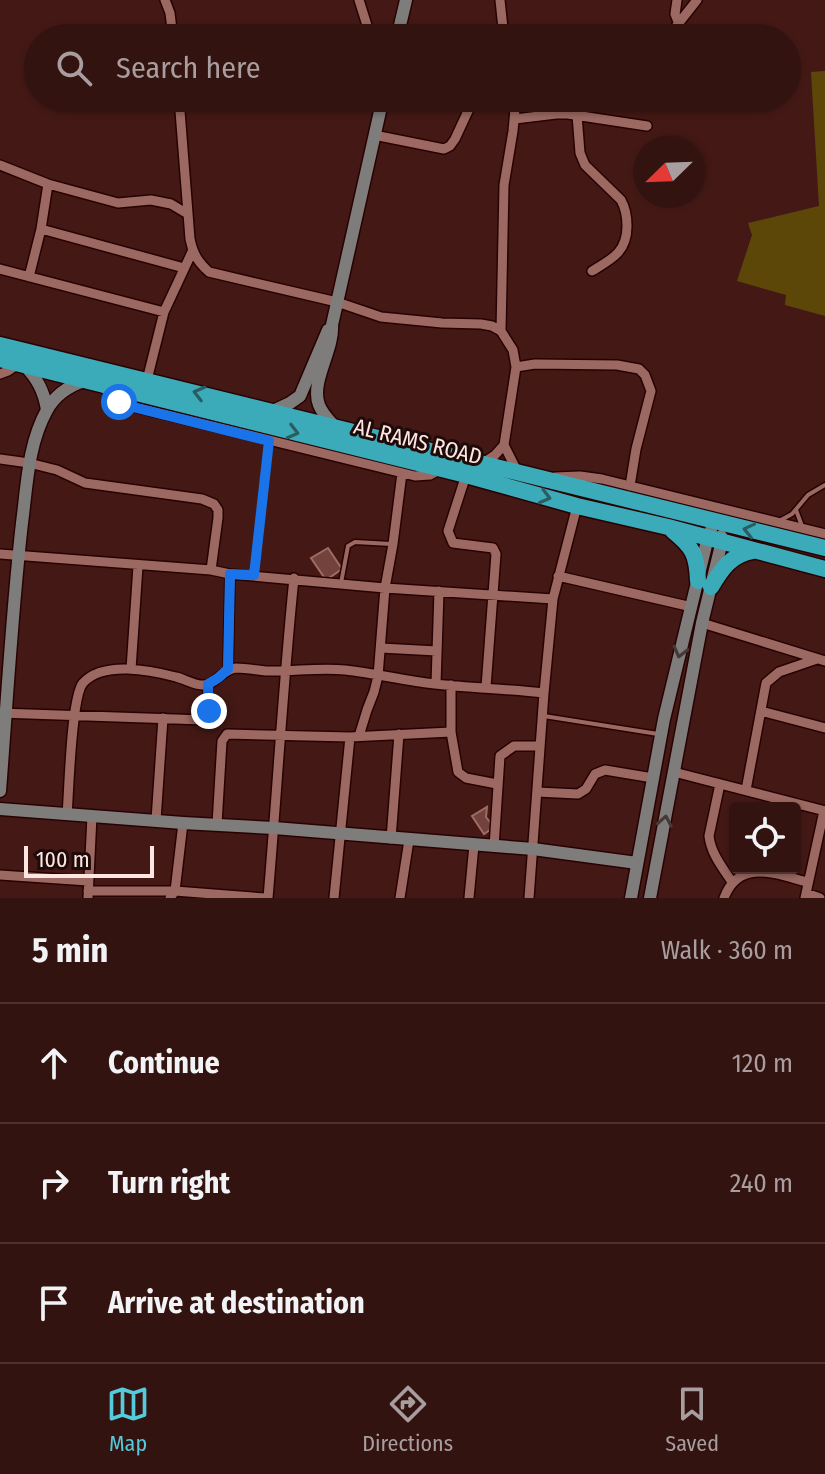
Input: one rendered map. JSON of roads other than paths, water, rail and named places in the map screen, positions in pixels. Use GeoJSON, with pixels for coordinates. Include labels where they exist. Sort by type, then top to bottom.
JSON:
{"type":"FeatureCollection","features":[{"type":"Feature","properties":{"kind":"highway","name":"AL RAMS ROAD"},"geometry":{"type":"LineString","coordinates":[[0,345],[546,478],[715,529],[825,548]]}},
{"type":"Feature","properties":{"kind":"highway","name":"AL RAMS ROAD"},"geometry":{"type":"LineString","coordinates":[[0,359],[466,475],[577,506],[668,527],[715,529],[756,550],[825,569]]}},
{"type":"Feature","properties":{"kind":"highway"},"geometry":{"type":"LineString","coordinates":[[668,527],[692,549],[705,584],[730,560],[756,550]]}},
{"type":"Feature","properties":{"kind":"main road"},"geometry":{"type":"LineString","coordinates":[[400,24],[406,0]]}},
{"type":"Feature","properties":{"kind":"main road"},"geometry":{"type":"LineString","coordinates":[[334,426],[321,409],[317,393],[380,112]]}},
{"type":"Feature","properties":{"kind":"main road"},"geometry":{"type":"LineString","coordinates":[[273,411],[300,396],[332,325]]}},
{"type":"Feature","properties":{"kind":"main road"},"geometry":{"type":"LineString","coordinates":[[22,364],[40,385],[47,410]]}},
{"type":"Feature","properties":{"kind":"main road"},"geometry":{"type":"LineString","coordinates":[[0,791],[6,654],[29,463],[47,410],[63,391],[92,383]]}},
{"type":"Feature","properties":{"kind":"main road"},"geometry":{"type":"LineString","coordinates":[[650,898],[702,623],[715,529]]}},
{"type":"Feature","properties":{"kind":"main road"},"geometry":{"type":"LineString","coordinates":[[631,898],[660,734],[692,607],[705,584]]}},
{"type":"Feature","properties":{"kind":"main road"},"geometry":{"type":"LineString","coordinates":[[664,719],[675,722],[678,728],[671,763],[674,772]]}},
{"type":"Feature","properties":{"kind":"main road"},"geometry":{"type":"LineString","coordinates":[[0,809],[533,849],[637,863]]}},
{"type":"Feature","properties":{"kind":"street"},"geometry":{"type":"LineString","coordinates":[[165,0],[171,24]]}},
{"type":"Feature","properties":{"kind":"street"},"geometry":{"type":"LineString","coordinates":[[359,0],[367,24]]}},
{"type":"Feature","properties":{"kind":"street"},"geometry":{"type":"LineString","coordinates":[[500,0],[503,24]]}},
{"type":"Feature","properties":{"kind":"street"},"geometry":{"type":"LineString","coordinates":[[677,0],[675,14],[679,24]]}},
{"type":"Feature","properties":{"kind":"street"},"geometry":{"type":"LineString","coordinates":[[679,24],[697,0]]}},
{"type":"Feature","properties":{"kind":"street"},"geometry":{"type":"LineString","coordinates":[[180,112],[186,213],[192,252],[209,272],[337,302],[381,317],[481,324],[501,331],[513,350],[516,367],[504,445],[483,463]]}},
{"type":"Feature","properties":{"kind":"street"},"geometry":{"type":"LineString","coordinates":[[374,135],[444,149],[455,139],[468,112]]}},
{"type":"Feature","properties":{"kind":"street"},"geometry":{"type":"LineString","coordinates":[[501,331],[504,185],[515,112]]}},
{"type":"Feature","properties":{"kind":"street"},"geometry":{"type":"LineString","coordinates":[[556,114],[560,112]]}},
{"type":"Feature","properties":{"kind":"street"},"geometry":{"type":"LineString","coordinates":[[515,119],[577,115],[647,126]]}},
{"type":"Feature","properties":{"kind":"street"},"geometry":{"type":"LineString","coordinates":[[577,115],[580,153],[585,165],[621,200],[627,215],[623,247],[592,271]]}},
{"type":"Feature","properties":{"kind":"street"},"geometry":{"type":"LineString","coordinates":[[0,165],[48,184],[118,203],[151,200],[171,204],[186,213]]}},
{"type":"Feature","properties":{"kind":"street"},"geometry":{"type":"LineString","coordinates":[[29,277],[48,184]]}},
{"type":"Feature","properties":{"kind":"street"},"geometry":{"type":"LineString","coordinates":[[41,229],[184,268]]}},
{"type":"Feature","properties":{"kind":"street"},"geometry":{"type":"LineString","coordinates":[[147,380],[164,312],[192,252]]}},
{"type":"Feature","properties":{"kind":"street"},"geometry":{"type":"LineString","coordinates":[[0,269],[164,312]]}},
{"type":"Feature","properties":{"kind":"street"},"geometry":{"type":"LineString","coordinates":[[0,374],[22,364]]}},
{"type":"Feature","properties":{"kind":"street"},"geometry":{"type":"LineString","coordinates":[[516,367],[535,364],[617,365],[639,369],[645,375],[651,391],[630,486]]}},
{"type":"Feature","properties":{"kind":"street"},"geometry":{"type":"LineString","coordinates":[[92,383],[126,405],[269,441],[422,477],[442,469]]}},
{"type":"Feature","properties":{"kind":"street"},"geometry":{"type":"LineString","coordinates":[[504,445],[517,471]]}},
{"type":"Feature","properties":{"kind":"street"},"geometry":{"type":"LineString","coordinates":[[0,459],[57,470],[85,483],[196,498],[214,504],[218,518],[211,570]]}},
{"type":"Feature","properties":{"kind":"street"},"geometry":{"type":"LineString","coordinates":[[334,898],[354,736],[378,676],[385,588],[402,473]]}},
{"type":"Feature","properties":{"kind":"street"},"geometry":{"type":"LineString","coordinates":[[466,475],[448,531],[453,543],[495,550],[486,687]]}},
{"type":"Feature","properties":{"kind":"street"},"geometry":{"type":"LineString","coordinates":[[546,478],[580,476],[630,486],[825,534]]}},
{"type":"Feature","properties":{"kind":"street"},"geometry":{"type":"LineString","coordinates":[[529,898],[553,599],[577,506]]}},
{"type":"Feature","properties":{"kind":"street"},"geometry":{"type":"LineString","coordinates":[[0,554],[211,570],[385,588],[553,599]]}},
{"type":"Feature","properties":{"kind":"street"},"geometry":{"type":"LineString","coordinates":[[131,669],[138,566]]}},
{"type":"Feature","properties":{"kind":"street"},"geometry":{"type":"LineString","coordinates":[[228,669],[230,574]]}},
{"type":"Feature","properties":{"kind":"street"},"geometry":{"type":"LineString","coordinates":[[558,576],[692,607]]}},
{"type":"Feature","properties":{"kind":"street"},"geometry":{"type":"LineString","coordinates":[[0,875],[88,890],[266,898],[294,578]]}},
{"type":"Feature","properties":{"kind":"street"},"geometry":{"type":"LineString","coordinates":[[436,684],[439,591]]}},
{"type":"Feature","properties":{"kind":"street"},"geometry":{"type":"LineString","coordinates":[[702,623],[821,660]]}},
{"type":"Feature","properties":{"kind":"street"},"geometry":{"type":"LineString","coordinates":[[381,648],[437,651]]}},
{"type":"Feature","properties":{"kind":"street"},"geometry":{"type":"LineString","coordinates":[[746,790],[766,683],[779,672],[821,660]]}},
{"type":"Feature","properties":{"kind":"street"},"geometry":{"type":"LineString","coordinates":[[67,815],[79,687],[99,673],[113,669],[178,677],[201,685],[208,684],[228,669],[343,670],[436,684],[544,693]]}},
{"type":"Feature","properties":{"kind":"street"},"geometry":{"type":"LineString","coordinates":[[3,712],[204,720],[208,717],[208,684]]}},
{"type":"Feature","properties":{"kind":"street"},"geometry":{"type":"LineString","coordinates":[[451,685],[451,732],[458,772],[466,778],[497,784]]}},
{"type":"Feature","properties":{"kind":"street"},"geometry":{"type":"LineString","coordinates":[[761,711],[825,728]]}},
{"type":"Feature","properties":{"kind":"street"},"geometry":{"type":"LineString","coordinates":[[156,820],[163,718]]}},
{"type":"Feature","properties":{"kind":"street"},"geometry":{"type":"LineString","coordinates":[[217,824],[224,736],[451,732]]}},
{"type":"Feature","properties":{"kind":"street"},"geometry":{"type":"LineString","coordinates":[[391,839],[399,734]]}},
{"type":"Feature","properties":{"kind":"street"},"geometry":{"type":"LineString","coordinates":[[494,847],[500,756],[514,746],[540,746]]}},
{"type":"Feature","properties":{"kind":"street"},"geometry":{"type":"LineString","coordinates":[[537,792],[578,794],[586,789],[595,774],[605,770],[653,778]]}},
{"type":"Feature","properties":{"kind":"street"},"geometry":{"type":"LineString","coordinates":[[674,772],[825,811],[805,896],[820,898]]}},
{"type":"Feature","properties":{"kind":"street"},"geometry":{"type":"LineString","coordinates":[[720,784],[709,836],[713,853],[732,882]]}},
{"type":"Feature","properties":{"kind":"street"},"geometry":{"type":"LineString","coordinates":[[88,890],[92,816]]}},
{"type":"Feature","properties":{"kind":"street"},"geometry":{"type":"LineString","coordinates":[[172,894],[183,823]]}},
{"type":"Feature","properties":{"kind":"street"},"geometry":{"type":"LineString","coordinates":[[400,898],[409,840]]}},
{"type":"Feature","properties":{"kind":"street"},"geometry":{"type":"LineString","coordinates":[[469,898],[474,845]]}},
{"type":"Feature","properties":{"kind":"street"},"geometry":{"type":"LineString","coordinates":[[724,898],[732,882],[743,874],[769,873],[807,882]]}},
{"type":"Feature","properties":{"kind":"lane"},"geometry":{"type":"LineString","coordinates":[[776,522],[787,517],[808,495],[825,485]]}},
{"type":"Feature","properties":{"kind":"lane"},"geometry":{"type":"LineString","coordinates":[[796,510],[803,528]]}},
{"type":"Feature","properties":{"kind":"lane"},"geometry":{"type":"LineString","coordinates":[[341,583],[346,550],[351,544],[393,544]]}},
{"type":"Feature","properties":{"kind":"lane"},"geometry":{"type":"LineString","coordinates":[[542,716],[660,734]]}}]}
